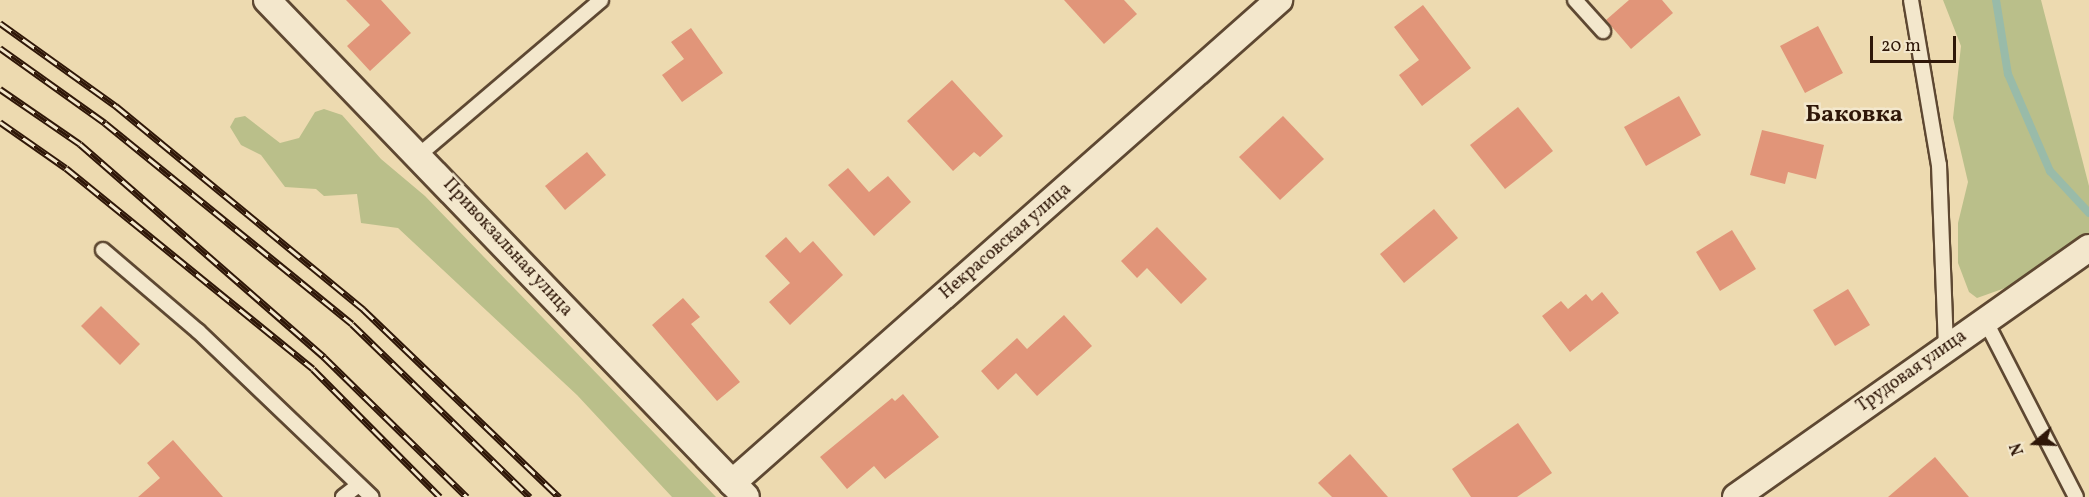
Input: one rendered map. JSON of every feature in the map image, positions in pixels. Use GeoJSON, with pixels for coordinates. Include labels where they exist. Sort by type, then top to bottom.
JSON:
{"type":"FeatureCollection","features":[{"type":"Feature","properties":{"kind":"street","name":"Привокзальная улица"},"geometry":{"type":"LineString","coordinates":[[267,0],[419,155],[739,490]]}},
{"type":"Feature","properties":{"kind":"street","name":"Некрасовская улица"},"geometry":{"type":"LineString","coordinates":[[739,490],[1279,0]]}},
{"type":"Feature","properties":{"kind":"street","name":"Трудовая улица"},"geometry":{"type":"LineString","coordinates":[[1736,497],[1946,346],[2089,249]]}},
{"type":"Feature","properties":{"kind":"lane"},"geometry":{"type":"LineString","coordinates":[[419,155],[600,0]]}},
{"type":"Feature","properties":{"kind":"lane"},"geometry":{"type":"LineString","coordinates":[[1575,0],[1603,31]]}},
{"type":"Feature","properties":{"kind":"lane"},"geometry":{"type":"LineString","coordinates":[[1911,0],[1939,165],[1946,346]]}},
{"type":"Feature","properties":{"kind":"lane"},"geometry":{"type":"LineString","coordinates":[[103,250],[198,331],[357,486],[372,497]]}},
{"type":"Feature","properties":{"kind":"lane"},"geometry":{"type":"LineString","coordinates":[[1985,320],[2076,497]]}},
{"type":"Feature","properties":{"kind":"lane"},"geometry":{"type":"LineString","coordinates":[[344,497],[357,486]]}},
{"type":"Feature","properties":{"kind":"green space"},"geometry":{"type":"Polygon","coordinates":[[[1943,0],[2041,0],[2089,186],[2089,235],[2008,287],[1977,298],[1969,292],[1958,263],[1958,223],[1968,182],[1953,118],[1961,46],[1943,0]]]}},
{"type":"Feature","properties":{"kind":"green space"},"geometry":{"type":"Polygon","coordinates":[[[324,109],[342,115],[381,159],[425,196],[716,497],[672,497],[577,395],[398,228],[361,223],[357,194],[324,196],[316,189],[285,187],[261,155],[241,145],[230,127],[235,118],[245,116],[280,143],[299,138],[315,112],[324,109]]]}},
{"type":"Feature","properties":{"kind":"building"},"geometry":{"type":"Polygon","coordinates":[[[346,0],[381,0],[411,33],[370,71],[347,46],[370,25],[346,0]]]}},
{"type":"Feature","properties":{"kind":"building"},"geometry":{"type":"Polygon","coordinates":[[[1064,0],[1124,0],[1137,14],[1104,44],[1064,0]]]}},
{"type":"Feature","properties":{"kind":"building"},"geometry":{"type":"Polygon","coordinates":[[[1629,0],[1662,0],[1673,13],[1631,49],[1606,20],[1629,0]]]}},
{"type":"Feature","properties":{"kind":"building"},"geometry":{"type":"Polygon","coordinates":[[[1423,5],[1471,68],[1422,106],[1399,75],[1419,60],[1394,27],[1423,5]]]}},
{"type":"Feature","properties":{"kind":"building"},"geometry":{"type":"Polygon","coordinates":[[[1818,26],[1843,73],[1805,93],[1780,46],[1818,26]]]}},
{"type":"Feature","properties":{"kind":"building"},"geometry":{"type":"Polygon","coordinates":[[[691,28],[723,73],[682,102],[662,75],[684,59],[671,42],[691,28]]]}},
{"type":"Feature","properties":{"kind":"building"},"geometry":{"type":"Polygon","coordinates":[[[952,80],[1003,136],[980,157],[974,152],[953,171],[907,121],[952,80]]]}},
{"type":"Feature","properties":{"kind":"building"},"geometry":{"type":"Polygon","coordinates":[[[1679,96],[1701,135],[1646,166],[1624,127],[1679,96]]]}},
{"type":"Feature","properties":{"kind":"building"},"geometry":{"type":"Polygon","coordinates":[[[1518,107],[1553,151],[1505,189],[1470,145],[1518,107]]]}},
{"type":"Feature","properties":{"kind":"building"},"geometry":{"type":"Polygon","coordinates":[[[1283,116],[1324,159],[1280,200],[1239,157],[1283,116]]]}},
{"type":"Feature","properties":{"kind":"building"},"geometry":{"type":"Polygon","coordinates":[[[1762,130],[1824,145],[1816,179],[1788,172],[1785,184],[1750,175],[1762,130]]]}},
{"type":"Feature","properties":{"kind":"building"},"geometry":{"type":"Polygon","coordinates":[[[587,152],[606,175],[565,210],[545,186],[587,152]]]}},
{"type":"Feature","properties":{"kind":"building"},"geometry":{"type":"Polygon","coordinates":[[[848,168],[869,192],[888,176],[911,202],[874,236],[828,185],[848,168]]]}},
{"type":"Feature","properties":{"kind":"building"},"geometry":{"type":"Polygon","coordinates":[[[1434,209],[1458,238],[1404,283],[1380,254],[1434,209]]]}},
{"type":"Feature","properties":{"kind":"building"},"geometry":{"type":"Polygon","coordinates":[[[1157,227],[1207,279],[1181,304],[1147,268],[1137,278],[1121,261],[1157,227]]]}},
{"type":"Feature","properties":{"kind":"building"},"geometry":{"type":"Polygon","coordinates":[[[1732,230],[1756,269],[1720,291],[1696,252],[1732,230]]]}},
{"type":"Feature","properties":{"kind":"building"},"geometry":{"type":"Polygon","coordinates":[[[786,237],[800,253],[813,241],[843,275],[790,325],[769,302],[790,283],[765,256],[786,237]]]}},
{"type":"Feature","properties":{"kind":"building"},"geometry":{"type":"Polygon","coordinates":[[[1848,289],[1870,325],[1835,346],[1813,310],[1848,289]]]}},
{"type":"Feature","properties":{"kind":"building"},"geometry":{"type":"Polygon","coordinates":[[[1602,292],[1619,313],[1570,352],[1542,316],[1561,301],[1568,309],[1586,294],[1592,301],[1602,292]]]}},
{"type":"Feature","properties":{"kind":"building"},"geometry":{"type":"Polygon","coordinates":[[[683,298],[700,317],[691,324],[740,382],[717,401],[652,325],[683,298]]]}},
{"type":"Feature","properties":{"kind":"building"},"geometry":{"type":"Polygon","coordinates":[[[101,306],[140,344],[120,365],[81,326],[101,306]]]}},
{"type":"Feature","properties":{"kind":"building"},"geometry":{"type":"Polygon","coordinates":[[[1064,315],[1092,346],[1037,396],[1016,373],[998,390],[981,371],[1017,338],[1027,349],[1064,315]]]}},
{"type":"Feature","properties":{"kind":"building"},"geometry":{"type":"Polygon","coordinates":[[[903,394],[939,437],[885,479],[874,466],[847,489],[820,457],[892,398],[895,401],[903,394]]]}},
{"type":"Feature","properties":{"kind":"building"},"geometry":{"type":"Polygon","coordinates":[[[1518,423],[1552,473],[1517,497],[1471,497],[1452,469],[1518,423]]]}},
{"type":"Feature","properties":{"kind":"building"},"geometry":{"type":"Polygon","coordinates":[[[173,440],[223,497],[138,497],[160,478],[147,463],[173,440]]]}},
{"type":"Feature","properties":{"kind":"building"},"geometry":{"type":"Polygon","coordinates":[[[1350,454],[1388,497],[1332,497],[1318,483],[1350,454]]]}},
{"type":"Feature","properties":{"kind":"building"},"geometry":{"type":"Polygon","coordinates":[[[1935,457],[1969,497],[1888,497],[1935,457]]]}},
{"type":"Feature","properties":{"kind":"waterway"},"geometry":{"type":"LineString","coordinates":[[1996,0],[2008,74],[2050,171],[2089,213]]}},
{"type":"Feature","properties":{"kind":"railway"},"geometry":{"type":"LineString","coordinates":[[0,23],[116,106],[363,309],[559,497]]}},
{"type":"Feature","properties":{"kind":"railway"},"geometry":{"type":"LineString","coordinates":[[0,48],[105,123],[352,324],[530,497]]}},
{"type":"Feature","properties":{"kind":"railway"},"geometry":{"type":"LineString","coordinates":[[0,89],[80,144],[324,357],[467,497]]}},
{"type":"Feature","properties":{"kind":"railway"},"geometry":{"type":"LineString","coordinates":[[0,122],[66,168],[313,369],[440,497]]}},
{"type":"Feature","properties":{"kind":"district","name":"Баковка"},"geometry":{"type":"Point","coordinates":[1854,116]}}]}
